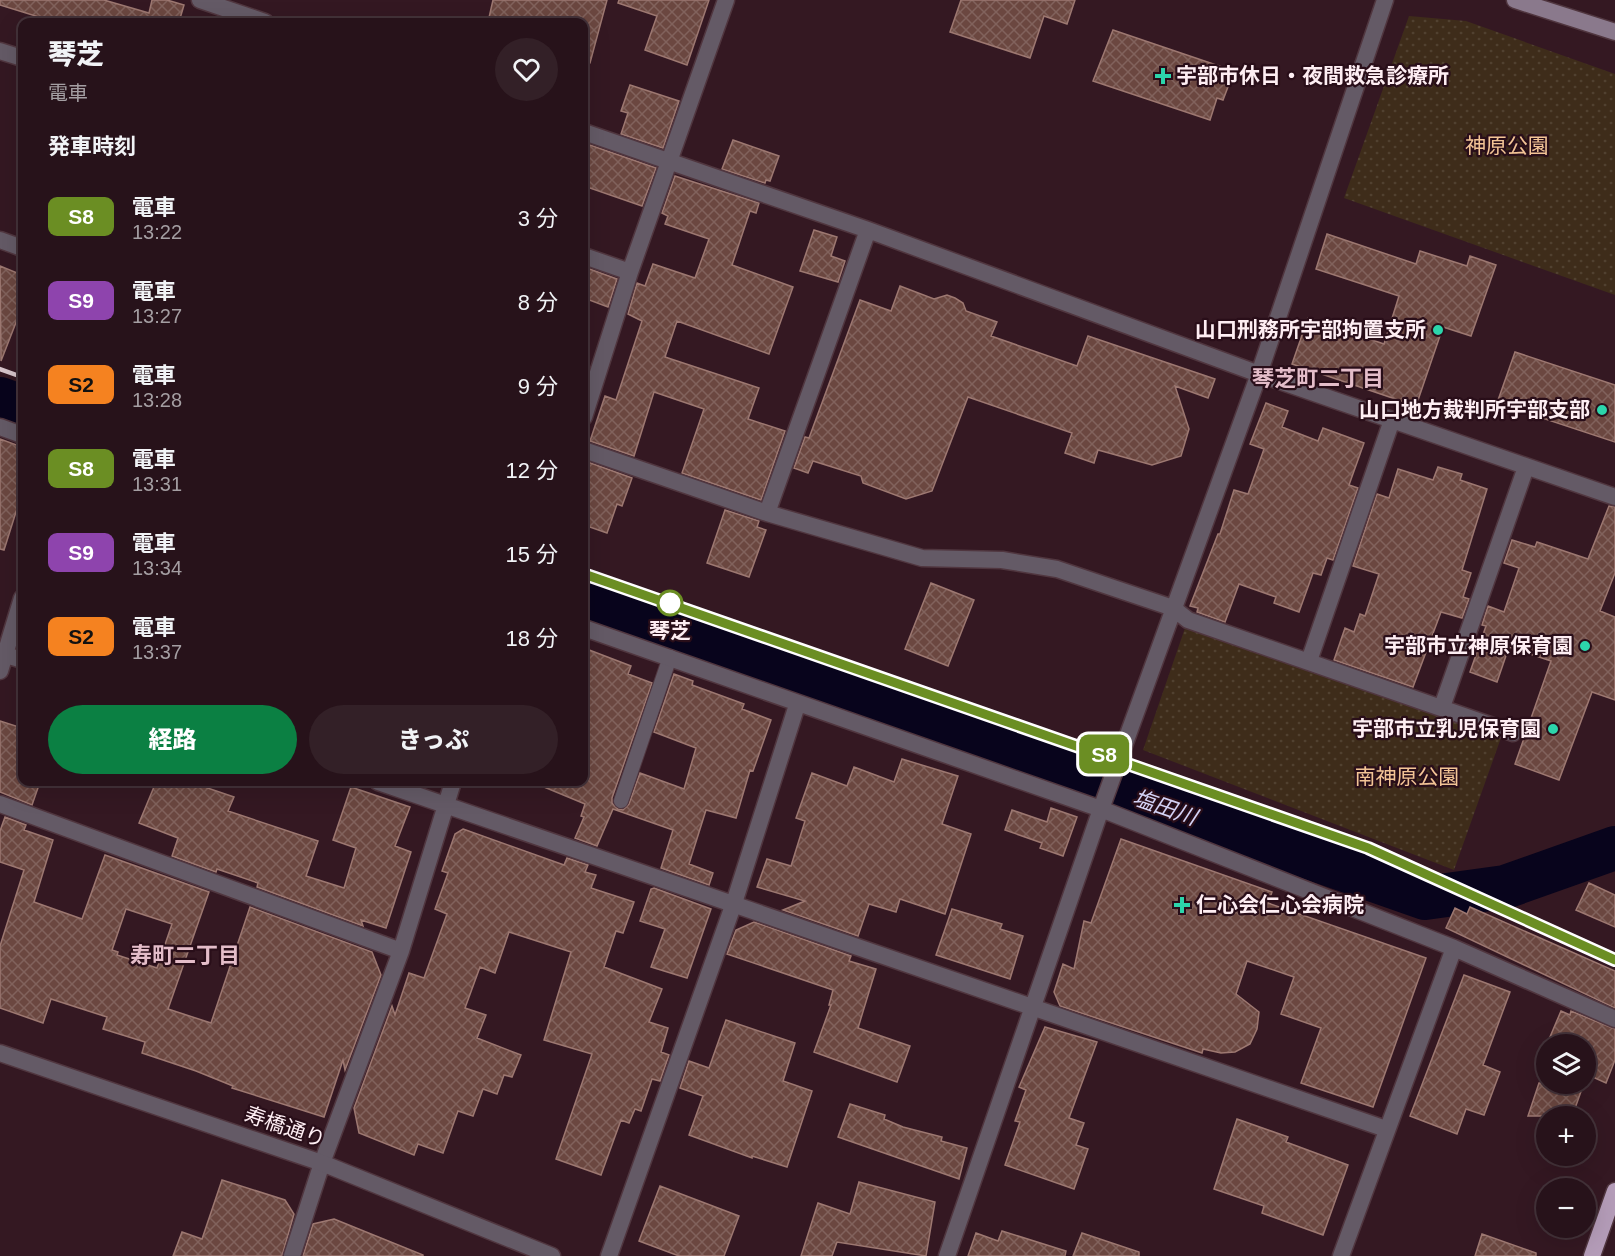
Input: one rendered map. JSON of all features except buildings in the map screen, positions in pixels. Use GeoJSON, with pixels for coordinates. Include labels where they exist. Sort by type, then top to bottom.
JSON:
{"type":"FeatureCollection","features":[{"type":"Feature","properties":{"kind":"highway"},"geometry":{"type":"LineString","coordinates":[[1592,1256],[1615,1191]]}},
{"type":"Feature","properties":{"kind":"main road"},"geometry":{"type":"LineString","coordinates":[[1515,0],[1615,32]]}},
{"type":"Feature","properties":{"kind":"street"},"geometry":{"type":"LineString","coordinates":[[200,0],[253,18]]}},
{"type":"Feature","properties":{"kind":"street"},"geometry":{"type":"LineString","coordinates":[[588,404],[630,272],[726,0]]}},
{"type":"Feature","properties":{"kind":"street"},"geometry":{"type":"LineString","coordinates":[[947,1256],[1031,1009],[1258,374],[1385,0]]}},
{"type":"Feature","properties":{"kind":"street"},"geometry":{"type":"LineString","coordinates":[[0,51],[18,57]]}},
{"type":"Feature","properties":{"kind":"street"},"geometry":{"type":"LineString","coordinates":[[588,133],[868,230],[1258,374],[1615,497]]}},
{"type":"Feature","properties":{"kind":"street"},"geometry":{"type":"LineString","coordinates":[[767,513],[868,230]]}},
{"type":"Feature","properties":{"kind":"street"},"geometry":{"type":"LineString","coordinates":[[0,240],[18,247]]}},
{"type":"Feature","properties":{"kind":"street"},"geometry":{"type":"LineString","coordinates":[[588,256],[630,272]]}},
{"type":"Feature","properties":{"kind":"street"},"geometry":{"type":"LineString","coordinates":[[1309,661],[1392,420]]}},
{"type":"Feature","properties":{"kind":"street"},"geometry":{"type":"LineString","coordinates":[[0,426],[18,433]]}},
{"type":"Feature","properties":{"kind":"street"},"geometry":{"type":"LineString","coordinates":[[588,451],[767,513],[922,558],[1002,560],[1057,568],[1173,608],[1188,620],[1513,733]]}},
{"type":"Feature","properties":{"kind":"street"},"geometry":{"type":"LineString","coordinates":[[1442,707],[1526,466]]}},
{"type":"Feature","properties":{"kind":"street"},"geometry":{"type":"LineString","coordinates":[[0,671],[3,654],[18,610]]}},
{"type":"Feature","properties":{"kind":"street"},"geometry":{"type":"LineString","coordinates":[[588,629],[670,657],[797,705],[1104,804],[1454,948],[1615,1019]]}},
{"type":"Feature","properties":{"kind":"street"},"geometry":{"type":"LineString","coordinates":[[3,654],[18,659]]}},
{"type":"Feature","properties":{"kind":"street"},"geometry":{"type":"LineString","coordinates":[[609,1256],[734,903],[797,705]]}},
{"type":"Feature","properties":{"kind":"street"},"geometry":{"type":"LineString","coordinates":[[390,786],[734,903],[1031,1009],[1386,1129]]}},
{"type":"Feature","properties":{"kind":"street"},"geometry":{"type":"LineString","coordinates":[[292,1256],[322,1163],[401,951],[452,786]]}},
{"type":"Feature","properties":{"kind":"street"},"geometry":{"type":"LineString","coordinates":[[0,804],[401,951]]}},
{"type":"Feature","properties":{"kind":"street"},"geometry":{"type":"LineString","coordinates":[[1341,1256],[1454,948]]}},
{"type":"Feature","properties":{"kind":"street","name":"寿橋通り"},"geometry":{"type":"LineString","coordinates":[[0,1053],[322,1163],[552,1256]]}},
{"type":"Feature","properties":{"kind":"lane"},"geometry":{"type":"LineString","coordinates":[[621,801],[670,657]]}},
{"type":"Feature","properties":{"kind":"green space","name":"神原公園"},"geometry":{"type":"Polygon","coordinates":[[[1409,16],[1466,21],[1615,74],[1615,295],[1344,198],[1409,16]]]}},
{"type":"Feature","properties":{"kind":"green space","name":"南神原公園"},"geometry":{"type":"Polygon","coordinates":[[[1185,628],[1502,735],[1454,870],[1143,750],[1185,628]]]}},
{"type":"Feature","properties":{"kind":"waterway","name":"塩田川"},"geometry":{"type":"LineString","coordinates":[[0,399],[18,406]]}},
{"type":"Feature","properties":{"kind":"waterway","name":"塩田川"},"geometry":{"type":"LineString","coordinates":[[588,604],[1425,898],[1505,887],[1615,848]]}},
{"type":"Feature","properties":{"kind":"railway"},"geometry":{"type":"LineString","coordinates":[[0,369],[18,376]]}},
{"type":"Feature","properties":{"kind":"railway"},"geometry":{"type":"LineString","coordinates":[[588,575],[1368,848],[1615,960]]}},
{"type":"Feature","properties":{"kind":"train","name":"S8"},"geometry":{"type":"LineString","coordinates":[[588,575],[1368,848],[1615,960]]}},
{"type":"Feature","properties":{"kind":"place","name":"宇部市休日・夜間救急診療所"},"geometry":{"type":"Point","coordinates":[1163,76]}},
{"type":"Feature","properties":{"kind":"place","name":"山口刑務所宇部拘置支所"},"geometry":{"type":"Point","coordinates":[1438,330]}},
{"type":"Feature","properties":{"kind":"place","name":"山口地方裁判所宇部支部"},"geometry":{"type":"Point","coordinates":[1602,410]}},
{"type":"Feature","properties":{"kind":"place","name":"琴芝"},"geometry":{"type":"Point","coordinates":[670,603]}},
{"type":"Feature","properties":{"kind":"place","name":"宇部市立神原保育園"},"geometry":{"type":"Point","coordinates":[1585,646]}},
{"type":"Feature","properties":{"kind":"place","name":"宇部市立乳児保育園"},"geometry":{"type":"Point","coordinates":[1553,729]}},
{"type":"Feature","properties":{"kind":"place","name":"仁心会仁心会病院"},"geometry":{"type":"Point","coordinates":[1182,905]}},
{"type":"Feature","properties":{"kind":"district","name":"琴芝町二丁目"},"geometry":{"type":"Point","coordinates":[1318,378]}},
{"type":"Feature","properties":{"kind":"district","name":"寿町二丁目"},"geometry":{"type":"Point","coordinates":[185,955]}}]}
